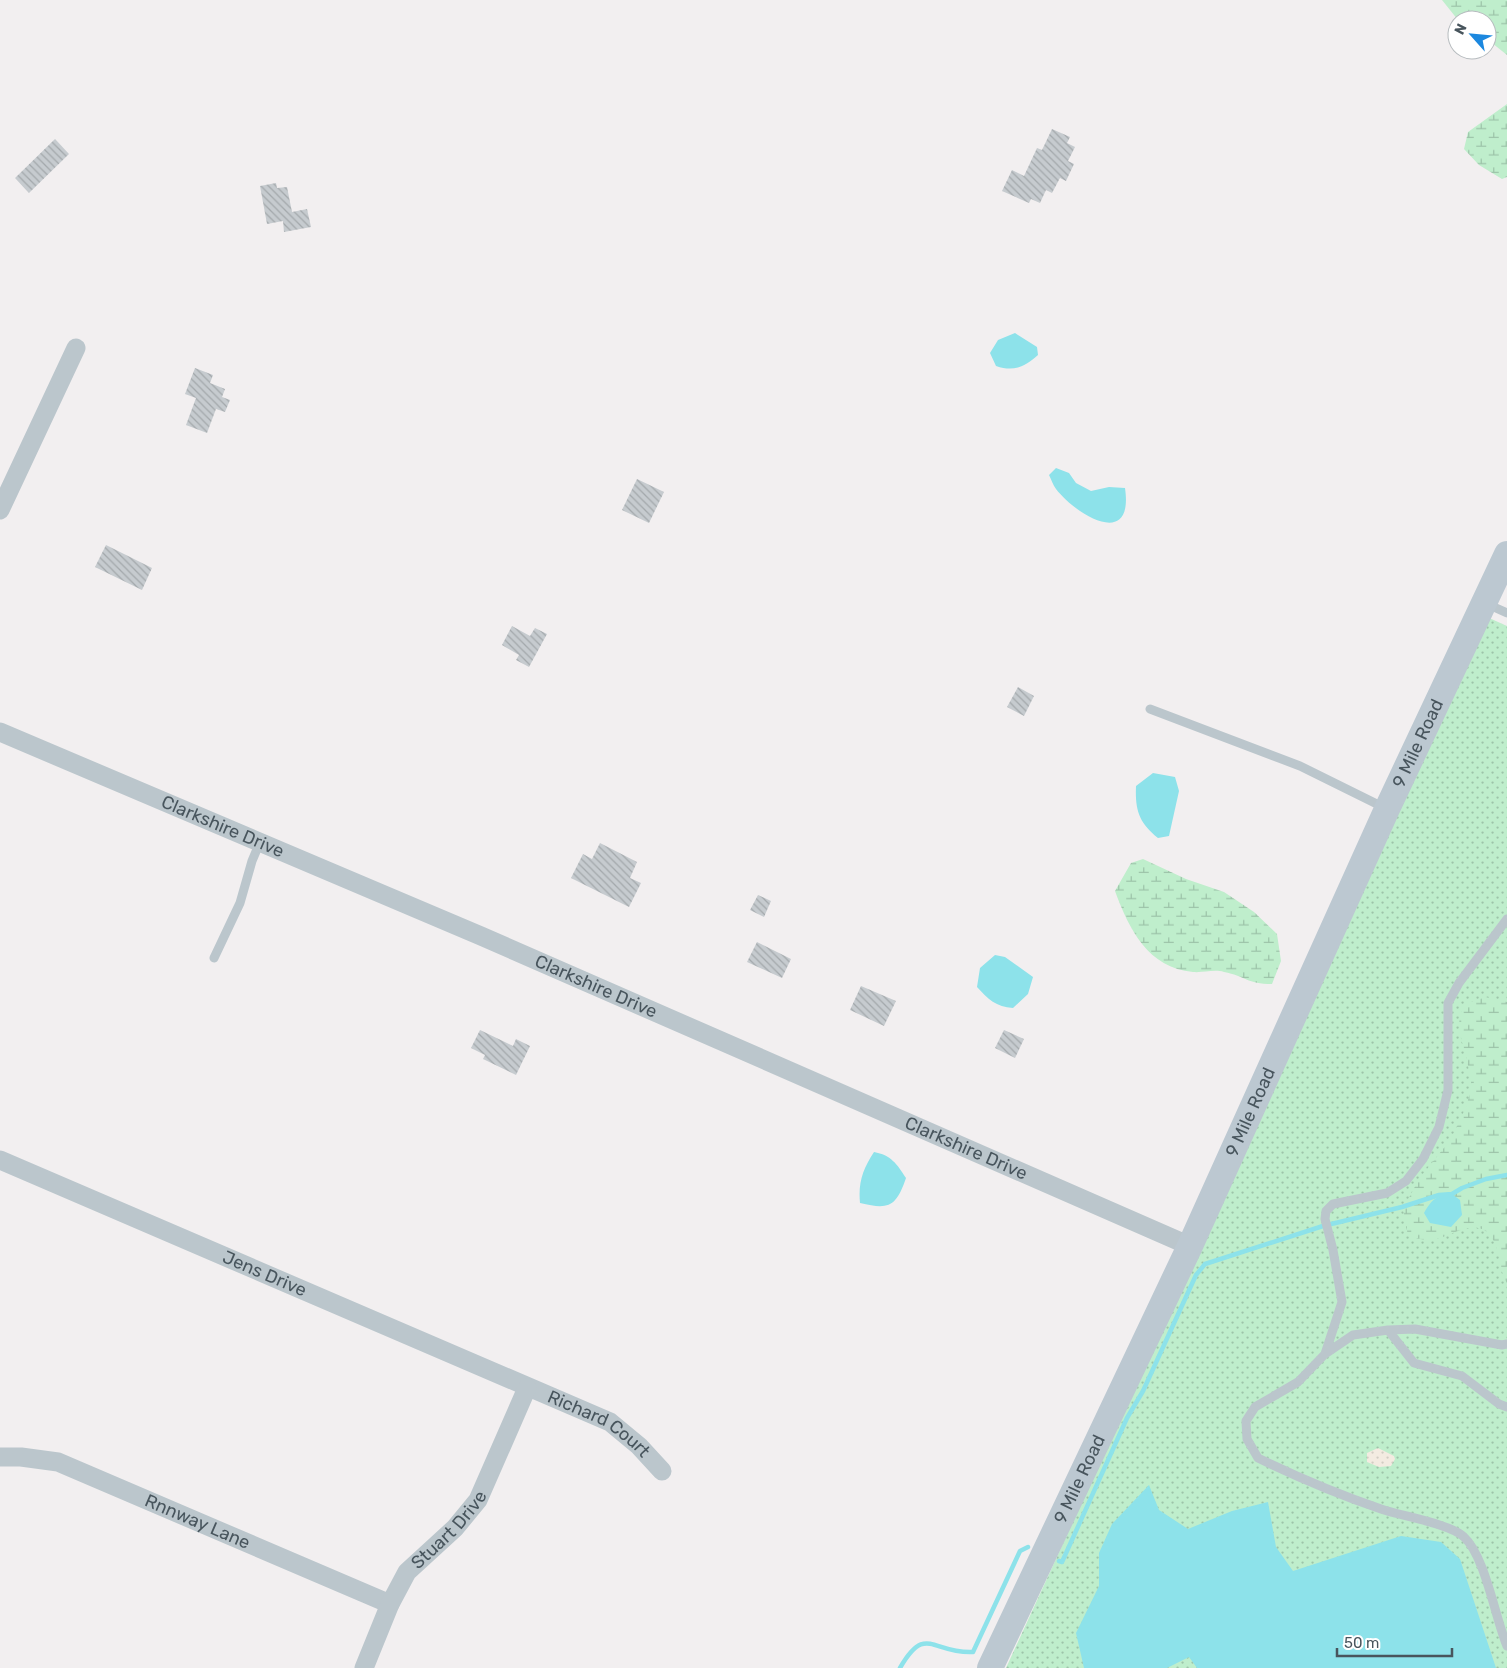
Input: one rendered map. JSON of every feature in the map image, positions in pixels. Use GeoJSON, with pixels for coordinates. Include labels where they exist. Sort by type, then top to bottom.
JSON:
{"type":"FeatureCollection","features":[{"type":"Feature","properties":{"kind":"street"},"geometry":{"type":"LineString","coordinates":[[0,510],[76,348]]}},
{"type":"Feature","properties":{"kind":"street","name":"9 Mile Road"},"geometry":{"type":"LineString","coordinates":[[990,1668],[1190,1246],[1388,809],[1496,608],[1507,554]]}},
{"type":"Feature","properties":{"kind":"street","name":"Clarkshire Drive"},"geometry":{"type":"LineString","coordinates":[[0,732],[749,1052],[1190,1246]]}},
{"type":"Feature","properties":{"kind":"street","name":"Jens Drive"},"geometry":{"type":"LineString","coordinates":[[0,1160],[527,1388]]}},
{"type":"Feature","properties":{"kind":"street","name":"Richard Court"},"geometry":{"type":"LineString","coordinates":[[527,1388],[610,1422],[632,1440],[662,1471]]}},
{"type":"Feature","properties":{"kind":"street","name":"Stuart Drive"},"geometry":{"type":"LineString","coordinates":[[364,1668],[390,1604],[406,1572],[455,1528],[478,1500],[527,1388]]}},
{"type":"Feature","properties":{"kind":"street","name":"Rnnway Lane"},"geometry":{"type":"LineString","coordinates":[[0,1457],[21,1456],[58,1462],[390,1604]]}},
{"type":"Feature","properties":{"kind":"lane"},"geometry":{"type":"LineString","coordinates":[[1150,709],[1300,766],[1388,809]]}},
{"type":"Feature","properties":{"kind":"lane"},"geometry":{"type":"LineString","coordinates":[[214,958],[240,903],[252,861],[260,842]]}},
{"type":"Feature","properties":{"kind":"lane"},"geometry":{"type":"LineString","coordinates":[[1325,1354],[1342,1302],[1325,1219],[1326,1211],[1333,1204],[1387,1193],[1406,1180],[1423,1158],[1439,1127],[1448,1090],[1448,1003],[1459,983],[1507,919]]}},
{"type":"Feature","properties":{"kind":"lane"},"geometry":{"type":"LineString","coordinates":[[1507,1344],[1502,1345],[1415,1329],[1388,1330],[1353,1335],[1325,1354],[1298,1382],[1255,1407],[1246,1421],[1247,1439],[1258,1458],[1382,1510],[1446,1528],[1464,1536],[1479,1557],[1507,1646]]}},
{"type":"Feature","properties":{"kind":"lane"},"geometry":{"type":"LineString","coordinates":[[1388,1330],[1414,1363],[1462,1376],[1499,1404],[1507,1407]]}},
{"type":"Feature","properties":{"kind":"green space"},"geometry":{"type":"Polygon","coordinates":[[[1442,0],[1507,0],[1507,55],[1497,47],[1497,10],[1450,10],[1442,0]]]}},
{"type":"Feature","properties":{"kind":"green space"},"geometry":{"type":"Polygon","coordinates":[[[1507,104],[1507,177],[1502,179],[1479,165],[1464,149],[1468,132],[1507,104]]]}},
{"type":"Feature","properties":{"kind":"green space"},"geometry":{"type":"Polygon","coordinates":[[[1487,617],[1507,626],[1507,1668],[1006,1668],[1487,617]]]}},
{"type":"Feature","properties":{"kind":"green space"},"geometry":{"type":"Polygon","coordinates":[[[1143,859],[1186,879],[1224,892],[1254,912],[1277,934],[1281,961],[1272,984],[1257,983],[1220,971],[1193,972],[1177,969],[1152,955],[1134,932],[1115,891],[1131,863],[1143,859]]]}},
{"type":"Feature","properties":{"kind":"green space"},"geometry":{"type":"Polygon","coordinates":[[[1485,997],[1507,1002],[1507,1283],[1502,1272],[1494,1241],[1484,1230],[1469,1228],[1431,1240],[1408,1236],[1403,1209],[1419,1179],[1451,1139],[1466,1107],[1472,1087],[1460,1035],[1459,1015],[1468,1003],[1485,997]]]}},
{"type":"Feature","properties":{"kind":"sand"},"geometry":{"type":"Polygon","coordinates":[[[1378,1448],[1394,1456],[1395,1459],[1391,1466],[1379,1467],[1367,1462],[1367,1453],[1378,1448]]]}},
{"type":"Feature","properties":{"kind":"water"},"geometry":{"type":"Polygon","coordinates":[[[1015,333],[1037,347],[1038,355],[1019,367],[1002,368],[996,366],[990,353],[998,340],[1015,333]]]}},
{"type":"Feature","properties":{"kind":"water"},"geometry":{"type":"Polygon","coordinates":[[[1056,468],[1069,473],[1076,483],[1091,491],[1109,487],[1125,488],[1125,507],[1121,518],[1112,522],[1101,522],[1076,509],[1053,484],[1049,475],[1056,468]]]}},
{"type":"Feature","properties":{"kind":"water"},"geometry":{"type":"Polygon","coordinates":[[[1153,773],[1175,777],[1179,791],[1169,836],[1158,838],[1142,821],[1136,802],[1136,786],[1153,773]]]}},
{"type":"Feature","properties":{"kind":"water"},"geometry":{"type":"Polygon","coordinates":[[[995,955],[1005,957],[1033,977],[1028,994],[1013,1008],[993,1002],[977,987],[980,968],[995,955]]]}},
{"type":"Feature","properties":{"kind":"water"},"geometry":{"type":"Polygon","coordinates":[[[874,1152],[885,1155],[893,1161],[906,1178],[899,1195],[890,1204],[885,1206],[860,1203],[862,1176],[874,1152]]]}},
{"type":"Feature","properties":{"kind":"water"},"geometry":{"type":"Polygon","coordinates":[[[1452,1194],[1460,1200],[1462,1215],[1451,1227],[1430,1223],[1424,1213],[1430,1204],[1438,1197],[1452,1194]]]}},
{"type":"Feature","properties":{"kind":"water"},"geometry":{"type":"Polygon","coordinates":[[[1149,1485],[1159,1510],[1188,1529],[1232,1511],[1268,1502],[1276,1547],[1293,1571],[1401,1536],[1441,1542],[1460,1559],[1496,1668],[1197,1668],[1189,1657],[1167,1668],[1084,1668],[1076,1633],[1099,1586],[1099,1553],[1112,1524],[1149,1485]]]}},
{"type":"Feature","properties":{"kind":"building"},"geometry":{"type":"Polygon","coordinates":[[[1052,129],[1070,137],[1067,143],[1075,147],[1068,161],[1074,164],[1066,181],[1060,178],[1052,193],[1046,190],[1040,203],[1031,199],[1029,203],[1002,191],[1012,170],[1024,176],[1037,148],[1042,150],[1052,129]]]}},
{"type":"Feature","properties":{"kind":"building"},"geometry":{"type":"Polygon","coordinates":[[[55,139],[69,154],[29,193],[15,178],[55,139]]]}},
{"type":"Feature","properties":{"kind":"building"},"geometry":{"type":"Polygon","coordinates":[[[276,183],[277,188],[287,187],[292,212],[307,209],[311,227],[284,232],[283,221],[267,224],[260,186],[276,183]]]}},
{"type":"Feature","properties":{"kind":"building"},"geometry":{"type":"Polygon","coordinates":[[[195,368],[213,375],[210,383],[225,389],[222,397],[230,400],[225,412],[216,409],[207,433],[186,425],[196,398],[185,394],[195,368]]]}},
{"type":"Feature","properties":{"kind":"building"},"geometry":{"type":"Polygon","coordinates":[[[637,479],[664,492],[649,523],[622,510],[637,479]]]}},
{"type":"Feature","properties":{"kind":"building"},"geometry":{"type":"Polygon","coordinates":[[[106,545],[152,568],[142,590],[95,567],[106,545]]]}},
{"type":"Feature","properties":{"kind":"building"},"geometry":{"type":"Polygon","coordinates":[[[512,626],[530,636],[535,628],[547,634],[529,667],[516,660],[519,655],[502,645],[512,626]]]}},
{"type":"Feature","properties":{"kind":"building"},"geometry":{"type":"Polygon","coordinates":[[[1018,687],[1034,696],[1024,716],[1007,707],[1018,687]]]}},
{"type":"Feature","properties":{"kind":"building"},"geometry":{"type":"Polygon","coordinates":[[[600,843],[637,862],[630,878],[641,883],[629,907],[571,878],[583,854],[592,859],[600,843]]]}},
{"type":"Feature","properties":{"kind":"building"},"geometry":{"type":"Polygon","coordinates":[[[758,895],[771,901],[764,917],[750,910],[758,895]]]}},
{"type":"Feature","properties":{"kind":"building"},"geometry":{"type":"Polygon","coordinates":[[[757,942],[791,959],[782,978],[747,962],[757,942]]]}},
{"type":"Feature","properties":{"kind":"building"},"geometry":{"type":"Polygon","coordinates":[[[861,986],[896,1001],[884,1026],[850,1010],[861,986]]]}},
{"type":"Feature","properties":{"kind":"building"},"geometry":{"type":"Polygon","coordinates":[[[480,1030],[513,1046],[516,1039],[530,1046],[516,1075],[483,1059],[485,1055],[471,1048],[480,1030]]]}},
{"type":"Feature","properties":{"kind":"building"},"geometry":{"type":"Polygon","coordinates":[[[1004,1030],[1024,1039],[1015,1058],[995,1048],[1004,1030]]]}},
{"type":"Feature","properties":{"kind":"waterway"},"geometry":{"type":"LineString","coordinates":[[1059,1561],[1062,1562],[1127,1418],[1143,1391],[1196,1275],[1205,1264],[1323,1226],[1402,1207],[1439,1195],[1452,1194],[1486,1179],[1507,1175]]}},
{"type":"Feature","properties":{"kind":"waterway"},"geometry":{"type":"LineString","coordinates":[[900,1668],[909,1654],[924,1644],[973,1652],[1020,1551],[1028,1547]]}}]}
